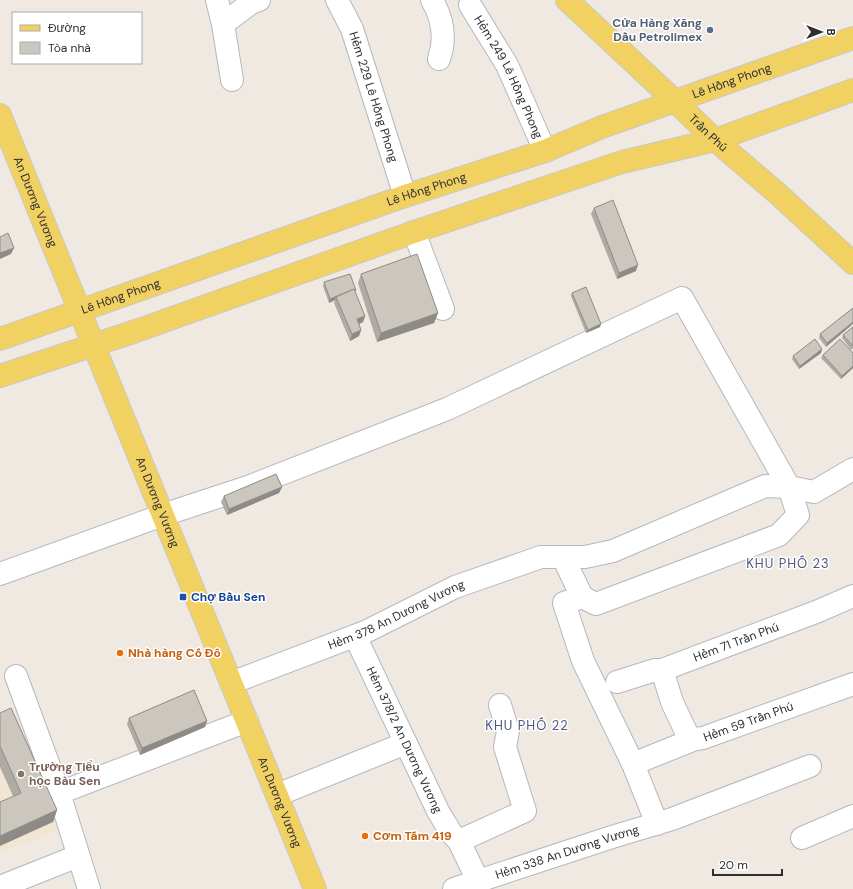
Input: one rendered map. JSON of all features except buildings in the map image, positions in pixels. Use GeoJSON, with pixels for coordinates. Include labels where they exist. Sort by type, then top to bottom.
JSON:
{"type":"FeatureCollection","features":[{"type":"Feature","properties":{"kind":"main road","name":"Trần Phú"},"geometry":{"type":"LineString","coordinates":[[567,0],[715,140],[778,194],[853,262]]}},
{"type":"Feature","properties":{"kind":"main road","name":"Lê Hồng Phong"},"geometry":{"type":"LineString","coordinates":[[0,339],[404,196],[545,151],[602,127],[853,38]]}},
{"type":"Feature","properties":{"kind":"main road"},"geometry":{"type":"LineString","coordinates":[[0,376],[136,331],[414,232],[622,162],[715,140],[853,90]]}},
{"type":"Feature","properties":{"kind":"main road","name":"An Dương Vương"},"geometry":{"type":"LineString","coordinates":[[0,115],[315,889]]}},
{"type":"Feature","properties":{"kind":"street"},"geometry":{"type":"LineString","coordinates":[[217,0],[223,24],[232,80]]}},
{"type":"Feature","properties":{"kind":"street"},"geometry":{"type":"LineString","coordinates":[[223,24],[251,3],[259,0]]}},
{"type":"Feature","properties":{"kind":"street","name":"Hẻm 229 Lê Hồng Phong"},"geometry":{"type":"LineString","coordinates":[[337,0],[352,29],[404,196]]}},
{"type":"Feature","properties":{"kind":"street"},"geometry":{"type":"LineString","coordinates":[[432,0],[440,13],[444,45],[439,59]]}},
{"type":"Feature","properties":{"kind":"street","name":"Hẻm 249 Lê Hồng Phong"},"geometry":{"type":"LineString","coordinates":[[470,5],[507,65],[545,151]]}},
{"type":"Feature","properties":{"kind":"street"},"geometry":{"type":"LineString","coordinates":[[414,232],[443,309]]}},
{"type":"Feature","properties":{"kind":"street"},"geometry":{"type":"LineString","coordinates":[[0,574],[163,515],[248,487],[447,409],[682,298],[789,487],[798,514],[779,535],[596,604],[582,597],[563,557]]}},
{"type":"Feature","properties":{"kind":"street","name":"Hẻm 378 An Dương Vương"},"geometry":{"type":"LineString","coordinates":[[231,683],[355,636],[455,587],[541,557],[585,557],[613,551],[765,486],[789,487],[814,492],[853,469]]}},
{"type":"Feature","properties":{"kind":"street","name":"Hẻm 71 Trần Phú"},"geometry":{"type":"LineString","coordinates":[[617,682],[655,670],[662,670],[816,612],[853,596]]}},
{"type":"Feature","properties":{"kind":"street"},"geometry":{"type":"LineString","coordinates":[[582,597],[564,603],[583,661],[633,764],[657,824]]}},
{"type":"Feature","properties":{"kind":"street","name":"Hẻm 378/2 An Dương Vương"},"geometry":{"type":"LineString","coordinates":[[355,636],[438,811],[451,833],[459,840],[478,881]]}},
{"type":"Feature","properties":{"kind":"street","name":"Hẻm 59 Trần Phú"},"geometry":{"type":"LineString","coordinates":[[662,670],[672,702],[688,736],[695,739],[853,684]]}},
{"type":"Feature","properties":{"kind":"street"},"geometry":{"type":"LineString","coordinates":[[16,676],[16,708],[59,793],[89,889]]}},
{"type":"Feature","properties":{"kind":"street"},"geometry":{"type":"LineString","coordinates":[[459,840],[525,811],[505,747],[508,731],[500,705]]}},
{"type":"Feature","properties":{"kind":"street"},"geometry":{"type":"LineString","coordinates":[[59,793],[246,721]]}},
{"type":"Feature","properties":{"kind":"street"},"geometry":{"type":"LineString","coordinates":[[633,764],[695,739]]}},
{"type":"Feature","properties":{"kind":"street"},"geometry":{"type":"LineString","coordinates":[[277,795],[406,743]]}},
{"type":"Feature","properties":{"kind":"street","name":"Hẻm 338 An Dương Vương"},"geometry":{"type":"LineString","coordinates":[[454,889],[657,824],[810,766]]}},
{"type":"Feature","properties":{"kind":"street"},"geometry":{"type":"LineString","coordinates":[[802,838],[853,816]]}},
{"type":"Feature","properties":{"kind":"street"},"geometry":{"type":"LineString","coordinates":[[0,887],[78,856]]}},
{"type":"Feature","properties":{"kind":"shaded area","name":"Trường Tiểu học Bàu Sen"},"geometry":{"type":"Polygon","coordinates":[[[17,714],[63,828],[0,853],[0,721],[17,714]]]}},
{"type":"Feature","properties":{"kind":"place","name":"Cửa Hàng Xăng Dầu Petrolimex"},"geometry":{"type":"Point","coordinates":[710,30]}},
{"type":"Feature","properties":{"kind":"place","name":"Chợ Bầu Sen"},"geometry":{"type":"Point","coordinates":[183,597]}},
{"type":"Feature","properties":{"kind":"place","name":"Nhà hàng Cố Đô"},"geometry":{"type":"Point","coordinates":[120,653]}},
{"type":"Feature","properties":{"kind":"place","name":"Trường Tiểu học Bàu Sen"},"geometry":{"type":"Point","coordinates":[21,774]}},
{"type":"Feature","properties":{"kind":"place","name":"Cơm Tấm 419"},"geometry":{"type":"Point","coordinates":[365,836]}},
{"type":"Feature","properties":{"kind":"district","name":"KHU PHỐ 23"},"geometry":{"type":"Point","coordinates":[788,563]}},
{"type":"Feature","properties":{"kind":"district","name":"KHU PHỐ 22"},"geometry":{"type":"Point","coordinates":[527,725]}}]}
